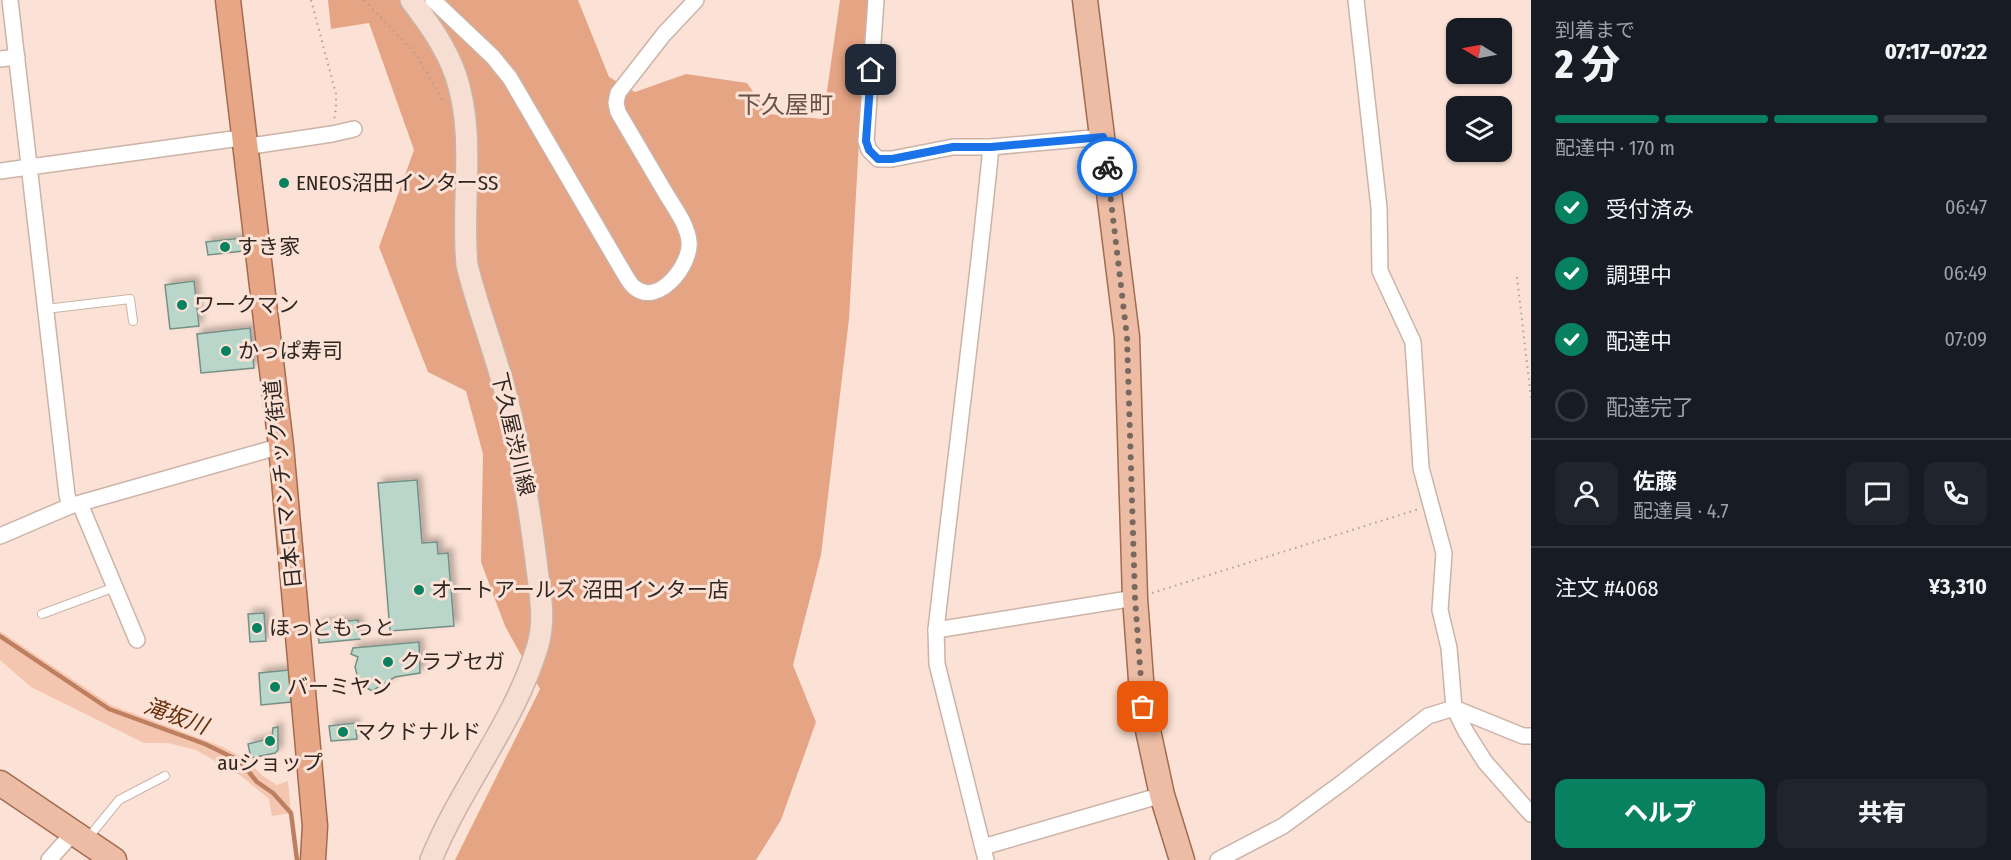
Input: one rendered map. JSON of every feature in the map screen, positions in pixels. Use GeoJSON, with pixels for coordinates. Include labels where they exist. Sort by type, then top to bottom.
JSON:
{"type":"FeatureCollection","features":[{"type":"Feature","properties":{"kind":"highway","name":"日本ロマンチック街道"},"geometry":{"type":"LineString","coordinates":[[228,0],[281,446],[315,826],[314,860]]}},
{"type":"Feature","properties":{"kind":"highway","name":"日本ロマンチック街道"},"geometry":{"type":"LineString","coordinates":[[315,826],[328,860]]}},
{"type":"Feature","properties":{"kind":"main road","name":"下久屋渋川線"},"geometry":{"type":"LineString","coordinates":[[411,0],[444,47],[456,76],[465,117],[464,242],[466,265],[507,399],[522,468],[543,606],[542,632],[528,674],[448,823],[431,860]]}},
{"type":"Feature","properties":{"kind":"main road"},"geometry":{"type":"LineString","coordinates":[[1085,0],[1127,337],[1135,598],[1143,707],[1162,795],[1182,860]]}},
{"type":"Feature","properties":{"kind":"main road"},"geometry":{"type":"LineString","coordinates":[[0,783],[114,860]]}},
{"type":"Feature","properties":{"kind":"street"},"geometry":{"type":"LineString","coordinates":[[10,0],[67,495],[75,505],[115,587],[137,640]]}},
{"type":"Feature","properties":{"kind":"street"},"geometry":{"type":"LineString","coordinates":[[433,0],[493,57],[510,78],[621,268],[633,287],[643,292],[653,292],[663,288],[674,278],[689,253],[689,240],[681,219],[618,112],[616,103],[618,93],[628,79],[664,34],[696,0]]}},
{"type":"Feature","properties":{"kind":"street"},"geometry":{"type":"LineString","coordinates":[[876,0],[866,141],[869,150],[878,159],[892,159],[953,147],[991,147],[1103,137]]}},
{"type":"Feature","properties":{"kind":"street"},"geometry":{"type":"LineString","coordinates":[[1356,0],[1379,207],[1380,271],[1413,342],[1421,468],[1444,553],[1440,610],[1449,648],[1454,708],[1485,762],[1531,814]]}},
{"type":"Feature","properties":{"kind":"street"},"geometry":{"type":"LineString","coordinates":[[0,59],[17,57]]}},
{"type":"Feature","properties":{"kind":"street"},"geometry":{"type":"LineString","coordinates":[[0,171],[233,139],[258,145],[354,129]]}},
{"type":"Feature","properties":{"kind":"street"},"geometry":{"type":"LineString","coordinates":[[991,147],[975,310],[964,383],[936,630],[937,664],[984,854],[1162,795]]}},
{"type":"Feature","properties":{"kind":"street"},"geometry":{"type":"LineString","coordinates":[[0,536],[75,505],[281,446]]}},
{"type":"Feature","properties":{"kind":"street"},"geometry":{"type":"LineString","coordinates":[[936,630],[1135,598]]}},
{"type":"Feature","properties":{"kind":"street"},"geometry":{"type":"LineString","coordinates":[[1218,860],[1283,826],[1428,716],[1454,708],[1523,736],[1531,736]]}},
{"type":"Feature","properties":{"kind":"street"},"geometry":{"type":"LineString","coordinates":[[49,860],[79,837]]}},
{"type":"Feature","properties":{"kind":"lane"},"geometry":{"type":"LineString","coordinates":[[46,309],[130,298],[134,321]]}},
{"type":"Feature","properties":{"kind":"lane"},"geometry":{"type":"LineString","coordinates":[[42,614],[115,587]]}},
{"type":"Feature","properties":{"kind":"lane"},"geometry":{"type":"LineString","coordinates":[[79,837],[119,800],[165,776]]}},
{"type":"Feature","properties":{"kind":"path"},"geometry":{"type":"LineString","coordinates":[[311,0],[336,94],[332,134]]}},
{"type":"Feature","properties":{"kind":"path"},"geometry":{"type":"LineString","coordinates":[[364,0],[416,54],[444,103]]}},
{"type":"Feature","properties":{"kind":"path"},"geometry":{"type":"LineString","coordinates":[[1517,277],[1531,398]]}},
{"type":"Feature","properties":{"kind":"path"},"geometry":{"type":"LineString","coordinates":[[1135,598],[1431,505]]}},
{"type":"Feature","properties":{"kind":"shaded area"},"geometry":{"type":"Polygon","coordinates":[[[328,0],[578,0],[609,77],[635,92],[686,74],[747,83],[769,114],[823,119],[840,0],[877,0],[866,17],[849,319],[821,555],[793,665],[816,722],[781,820],[756,860],[455,860],[540,689],[505,626],[481,562],[483,454],[466,391],[428,372],[379,247],[414,150],[369,23],[331,29],[328,0]]]}},
{"type":"Feature","properties":{"kind":"shaded area"},"geometry":{"type":"Polygon","coordinates":[[[0,631],[111,705],[223,747],[245,759],[263,776],[277,785],[288,781],[291,813],[272,816],[269,799],[240,775],[196,750],[168,743],[144,743],[31,687],[0,660],[0,631]]]}},
{"type":"Feature","properties":{"kind":"building","name":"すき家"},"geometry":{"type":"Polygon","coordinates":[[[242,238],[243,251],[208,255],[206,242],[242,238]]]}},
{"type":"Feature","properties":{"kind":"building","name":"ワークマン"},"geometry":{"type":"Polygon","coordinates":[[[194,281],[199,326],[170,329],[165,285],[194,281]]]}},
{"type":"Feature","properties":{"kind":"building","name":"かっぱ寿司"},"geometry":{"type":"Polygon","coordinates":[[[250,328],[254,368],[201,373],[197,334],[250,328]]]}},
{"type":"Feature","properties":{"kind":"building","name":"オートアールズ 沼田インター店"},"geometry":{"type":"Polygon","coordinates":[[[417,480],[422,543],[437,542],[438,554],[448,553],[454,626],[390,631],[378,483],[417,480]]]}},
{"type":"Feature","properties":{"kind":"building","name":"ほっともっと"},"geometry":{"type":"Polygon","coordinates":[[[264,613],[266,641],[250,642],[248,614],[264,613]]]}},
{"type":"Feature","properties":{"kind":"building"},"geometry":{"type":"Polygon","coordinates":[[[358,620],[360,639],[319,643],[317,624],[358,620]]]}},
{"type":"Feature","properties":{"kind":"building","name":"クラブセガ"},"geometry":{"type":"Polygon","coordinates":[[[419,642],[420,673],[395,677],[372,691],[362,685],[355,667],[358,657],[351,654],[353,648],[419,642]]]}},
{"type":"Feature","properties":{"kind":"building","name":"バーミヤン"},"geometry":{"type":"Polygon","coordinates":[[[289,670],[291,702],[261,705],[259,673],[289,670]]]}},
{"type":"Feature","properties":{"kind":"building","name":"マクドナルド"},"geometry":{"type":"Polygon","coordinates":[[[355,723],[357,739],[331,741],[329,726],[355,723]]]}},
{"type":"Feature","properties":{"kind":"building","name":"auショップ"},"geometry":{"type":"Polygon","coordinates":[[[278,727],[278,750],[275,753],[251,758],[248,744],[272,738],[273,728],[278,727]]]}},
{"type":"Feature","properties":{"kind":"waterway","name":"滝坂川"},"geometry":{"type":"LineString","coordinates":[[0,636],[109,709],[205,744],[240,761],[257,782],[273,793],[291,813],[297,860]]}},
{"type":"Feature","properties":{"kind":"way so far"},"geometry":{"type":"LineString","coordinates":[[1107,167],[1127,337],[1135,598],[1143,707]]}},
{"type":"Feature","properties":{"kind":"place","name":"ENEOS沼田インターSS"},"geometry":{"type":"Point","coordinates":[284,183]}},
{"type":"Feature","properties":{"kind":"place","name":"すき家"},"geometry":{"type":"Point","coordinates":[225,247]}},
{"type":"Feature","properties":{"kind":"place","name":"ワークマン"},"geometry":{"type":"Point","coordinates":[182,305]}},
{"type":"Feature","properties":{"kind":"place","name":"かっぱ寿司"},"geometry":{"type":"Point","coordinates":[226,351]}},
{"type":"Feature","properties":{"kind":"place","name":"オートアールズ 沼田インター店"},"geometry":{"type":"Point","coordinates":[419,590]}},
{"type":"Feature","properties":{"kind":"place","name":"ほっともっと"},"geometry":{"type":"Point","coordinates":[257,628]}},
{"type":"Feature","properties":{"kind":"place","name":"クラブセガ"},"geometry":{"type":"Point","coordinates":[388,662]}},
{"type":"Feature","properties":{"kind":"place","name":"バーミヤン"},"geometry":{"type":"Point","coordinates":[275,687]}},
{"type":"Feature","properties":{"kind":"place","name":"マクドナルド"},"geometry":{"type":"Point","coordinates":[343,732]}},
{"type":"Feature","properties":{"kind":"place","name":"auショップ"},"geometry":{"type":"Point","coordinates":[270,741]}},
{"type":"Feature","properties":{"kind":"district","name":"下久屋町"},"geometry":{"type":"Point","coordinates":[785,105]}},
{"type":"Feature","properties":{"kind":"route"},"geometry":{"type":"LineString","coordinates":[[871,70],[866,141],[869,150],[878,159],[892,159],[953,147],[991,147],[1103,137],[1107,167]]}}]}
